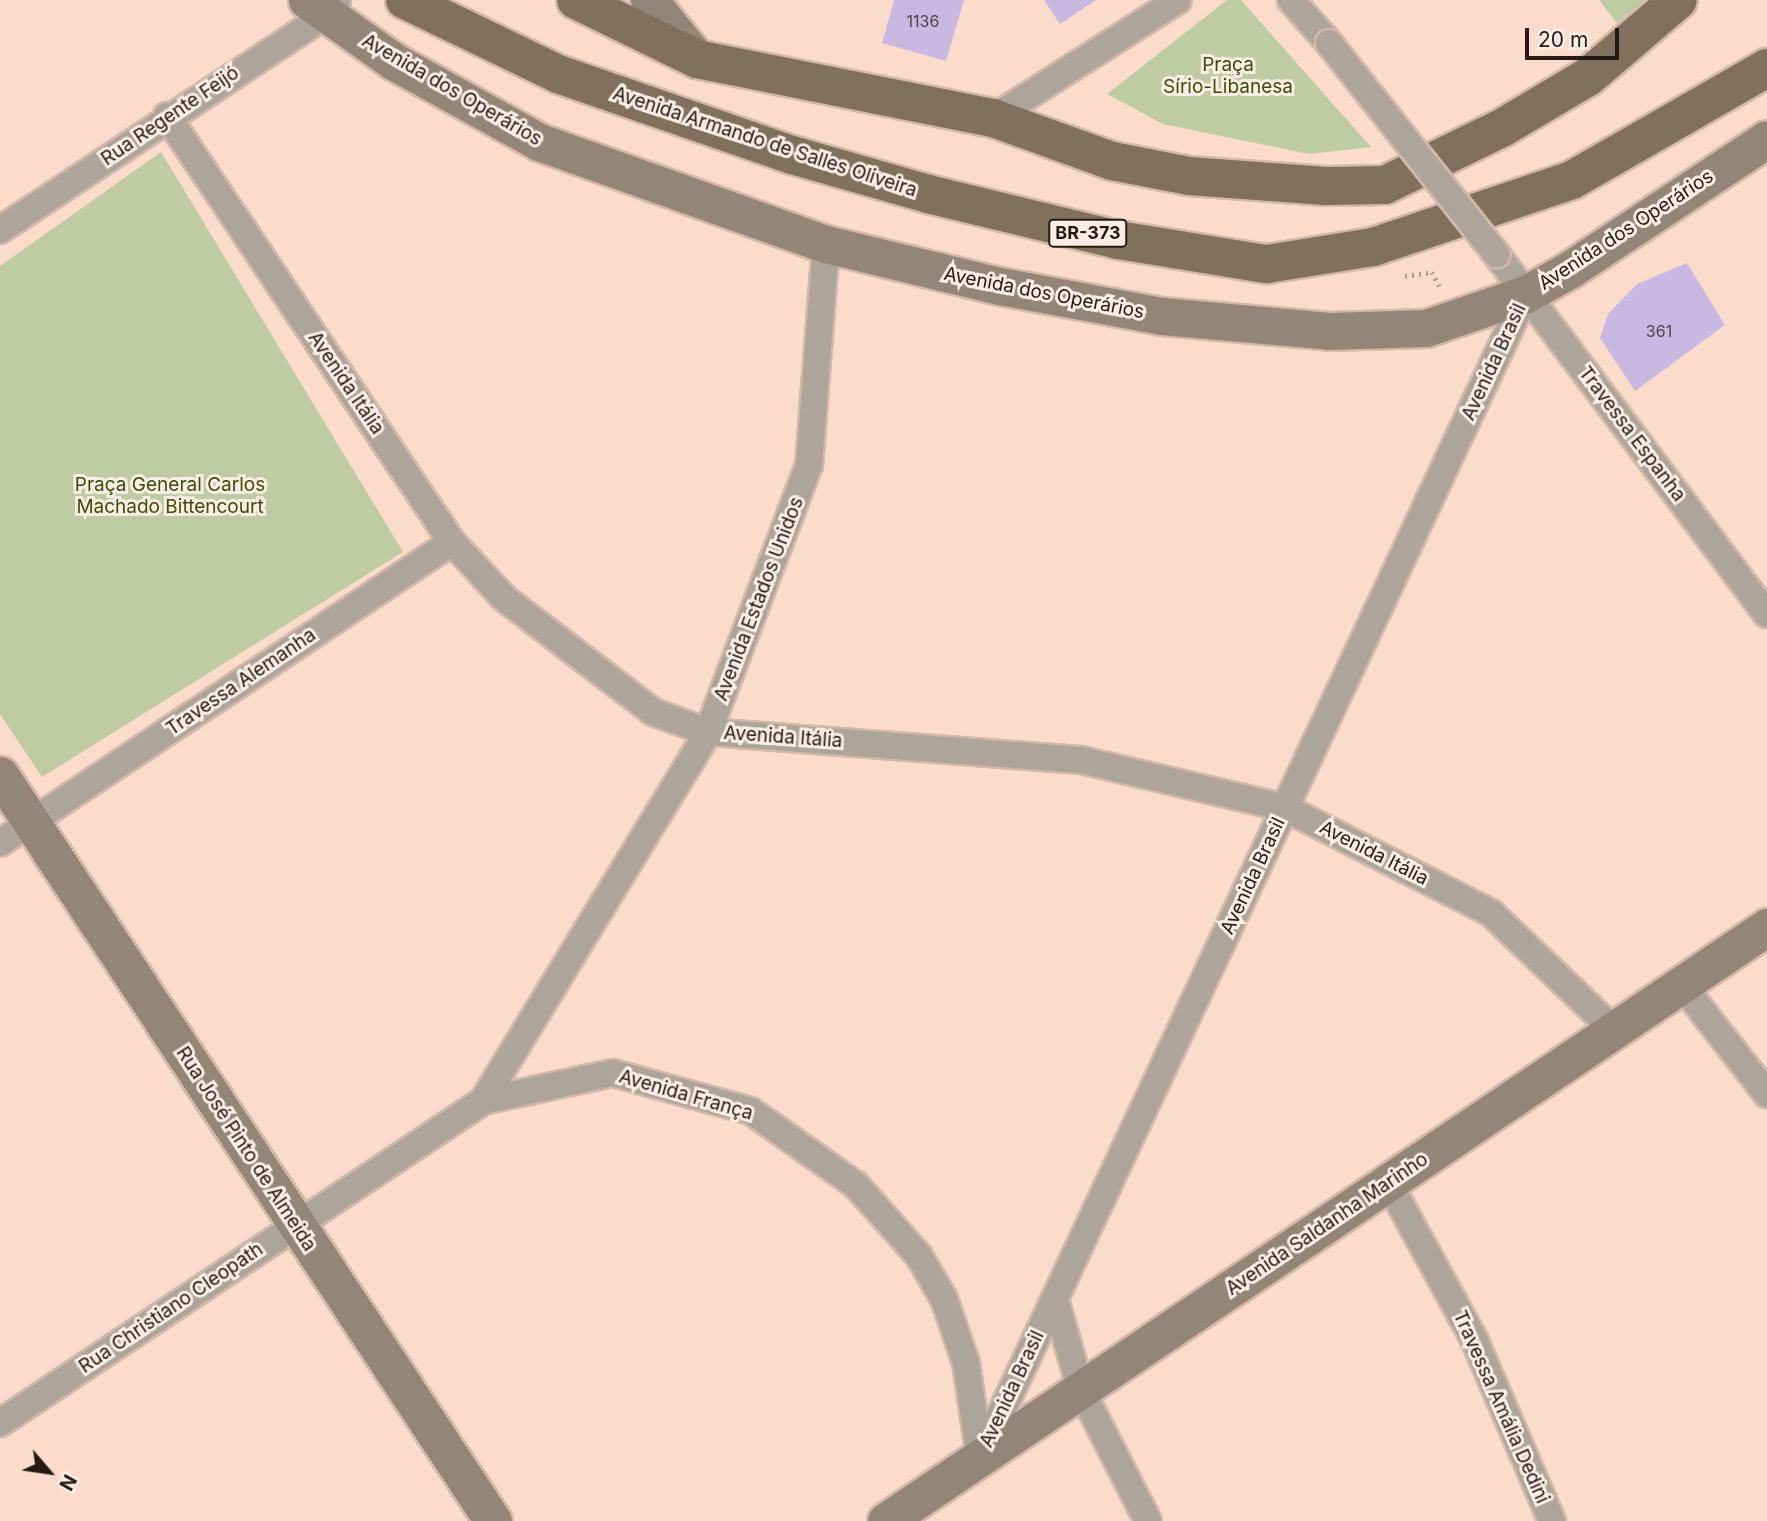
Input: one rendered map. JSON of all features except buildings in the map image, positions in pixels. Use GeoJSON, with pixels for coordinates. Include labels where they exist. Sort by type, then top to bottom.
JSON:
{"type":"FeatureCollection","features":[{"type":"Feature","properties":{"kind":"main road","name":"Avenida Armando de Salles Oliveira"},"geometry":{"type":"LineString","coordinates":[[405,0],[558,74],[792,155],[928,194],[1118,240],[1267,264],[1373,247],[1572,180],[1767,68]]}},
{"type":"Feature","properties":{"kind":"main road"},"geometry":{"type":"LineString","coordinates":[[576,0],[697,59],[993,118],[1112,161],[1189,176],[1326,186],[1385,185],[1503,128],[1588,77],[1678,0]]}},
{"type":"Feature","properties":{"kind":"street"},"geometry":{"type":"LineString","coordinates":[[649,0],[697,59]]}},
{"type":"Feature","properties":{"kind":"street"},"geometry":{"type":"LineString","coordinates":[[993,118],[1178,0]]}},
{"type":"Feature","properties":{"kind":"street","name":"Travessa Espanha"},"geometry":{"type":"LineString","coordinates":[[1291,0],[1329,43],[1497,255],[1767,614]]}},
{"type":"Feature","properties":{"kind":"street","name":"Rua Regente Feijó"},"geometry":{"type":"LineString","coordinates":[[0,230],[324,5]]}},
{"type":"Feature","properties":{"kind":"street","name":"Avenida dos Operários"},"geometry":{"type":"LineString","coordinates":[[324,5],[393,61],[539,142],[826,244],[1000,286],[1162,316],[1329,331],[1426,328],[1526,294],[1767,139]]}},
{"type":"Feature","properties":{"kind":"street","name":"Avenida Itália"},"geometry":{"type":"LineString","coordinates":[[167,116],[452,542],[504,598],[653,712],[708,732],[1081,760],[1285,808],[1491,913],[1614,1030]]}},
{"type":"Feature","properties":{"kind":"street","name":"Avenida Estados Unidos"},"geometry":{"type":"LineString","coordinates":[[483,1101],[708,732],[809,465],[826,244]]}},
{"type":"Feature","properties":{"kind":"street","name":"Avenida Brasil"},"geometry":{"type":"LineString","coordinates":[[980,1458],[1526,294]]}},
{"type":"Feature","properties":{"kind":"street","name":"Travessa Alemanha"},"geometry":{"type":"LineString","coordinates":[[0,843],[452,542]]}},
{"type":"Feature","properties":{"kind":"street","name":"Rua José Pinto de Almeida"},"geometry":{"type":"LineString","coordinates":[[0,775],[493,1521]]}},
{"type":"Feature","properties":{"kind":"street","name":"Avenida Saldanha Marinho"},"geometry":{"type":"LineString","coordinates":[[889,1520],[1767,926]]}},
{"type":"Feature","properties":{"kind":"street"},"geometry":{"type":"LineString","coordinates":[[1681,984],[1767,1094]]}},
{"type":"Feature","properties":{"kind":"street","name":"Avenida França"},"geometry":{"type":"LineString","coordinates":[[483,1101],[613,1073],[751,1111],[856,1185],[919,1256],[944,1299],[966,1363],[980,1458]]}},
{"type":"Feature","properties":{"kind":"street","name":"Rua Christiano Cleopath"},"geometry":{"type":"LineString","coordinates":[[0,1423],[483,1101]]}},
{"type":"Feature","properties":{"kind":"street","name":"Travessa Amália Dedini"},"geometry":{"type":"LineString","coordinates":[[1388,1182],[1474,1339],[1552,1521]]}},
{"type":"Feature","properties":{"kind":"street"},"geometry":{"type":"LineString","coordinates":[[1055,1299],[1081,1390],[1149,1521]]}},
{"type":"Feature","properties":{"kind":"green space","name":"Praça Sírio-Libanesa"},"geometry":{"type":"Polygon","coordinates":[[[1227,0],[1241,0],[1371,147],[1309,154],[1163,124],[1107,94],[1227,0]]]}},
{"type":"Feature","properties":{"kind":"green space"},"geometry":{"type":"Polygon","coordinates":[[[1599,0],[1645,0],[1617,23],[1599,0]]]}},
{"type":"Feature","properties":{"kind":"green space","name":"Praça General Carlos Machado Bittencourt"},"geometry":{"type":"Polygon","coordinates":[[[161,152],[403,552],[42,777],[0,714],[0,266],[161,152]]]}}]}
